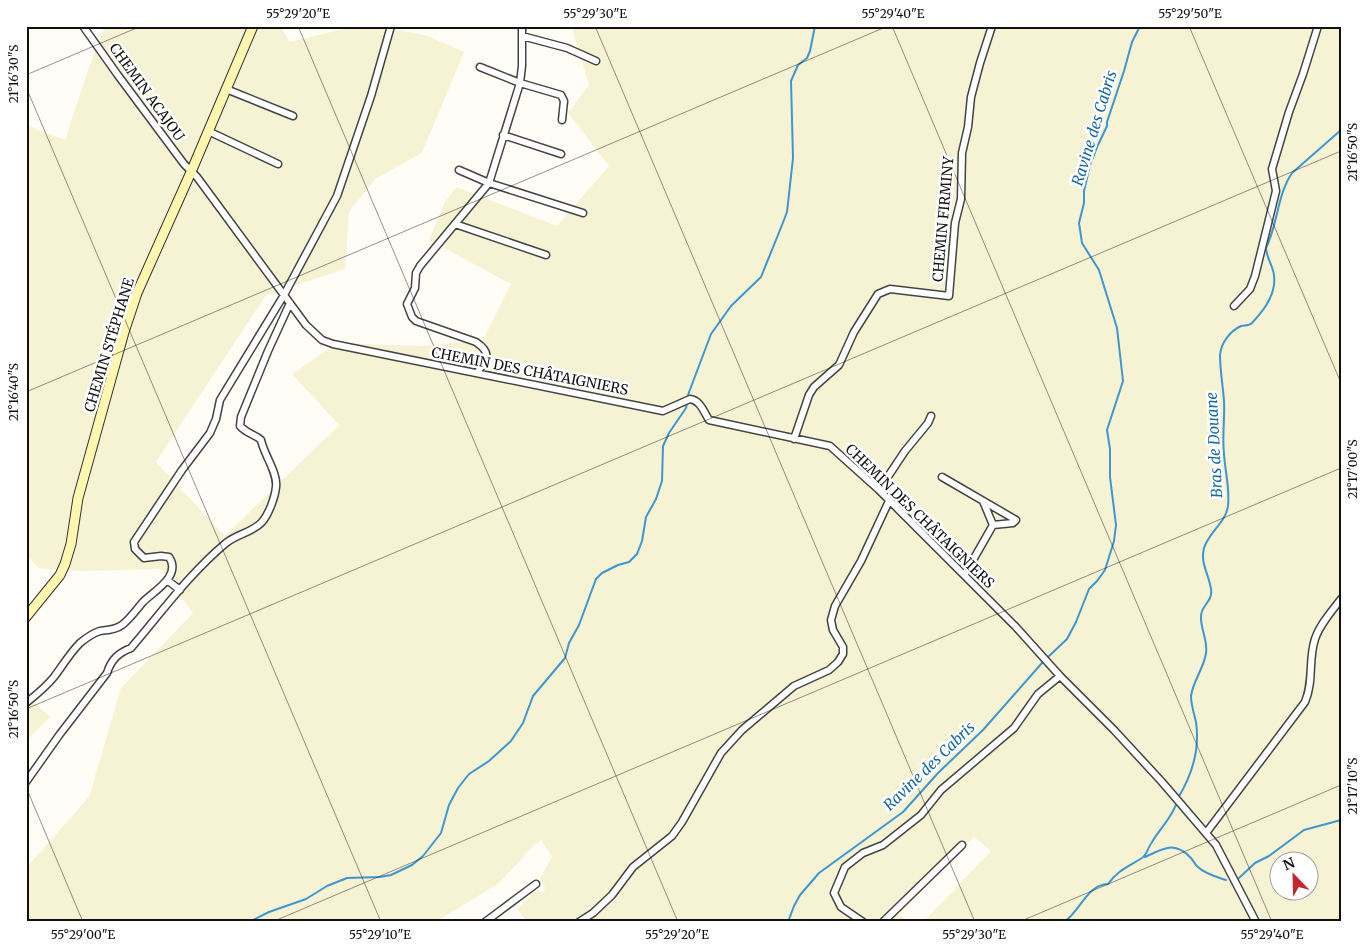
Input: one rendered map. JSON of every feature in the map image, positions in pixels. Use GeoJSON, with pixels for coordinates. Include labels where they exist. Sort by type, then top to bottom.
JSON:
{"type":"FeatureCollection","features":[{"type":"Feature","properties":{"kind":"main road","name":"CHEMIN STÉPHANE"},"geometry":{"type":"LineString","coordinates":[[26,617],[60,575],[69,554],[78,498],[124,332],[137,293],[253,26]]}},
{"type":"Feature","properties":{"kind":"street","name":"CHEMIN ACAJOU"},"geometry":{"type":"LineString","coordinates":[[83,26],[191,172]]}},
{"type":"Feature","properties":{"kind":"street"},"geometry":{"type":"LineString","coordinates":[[26,703],[43,689],[87,637],[99,631],[111,630],[122,626],[167,580],[173,568],[169,557],[144,558],[134,549],[134,542],[182,470],[210,433],[216,419],[220,400],[284,295],[337,196],[371,96],[391,26]]}},
{"type":"Feature","properties":{"kind":"street"},"geometry":{"type":"LineString","coordinates":[[476,373],[486,360],[486,352],[482,346],[476,342],[416,321],[412,317],[408,304],[415,288],[416,273],[420,266],[489,183],[520,83],[522,26]]}},
{"type":"Feature","properties":{"kind":"street","name":"CHEMIN FIRMINY"},"geometry":{"type":"LineString","coordinates":[[794,438],[809,395],[814,387],[839,365],[854,332],[878,294],[890,289],[948,296],[951,284],[955,223],[961,199],[962,153],[968,127],[971,97],[992,26]]}},
{"type":"Feature","properties":{"kind":"street"},"geometry":{"type":"LineString","coordinates":[[1234,306],[1250,289],[1256,276],[1276,190],[1272,168],[1318,26]]}},
{"type":"Feature","properties":{"kind":"street"},"geometry":{"type":"LineString","coordinates":[[522,36],[567,48],[596,61]]}},
{"type":"Feature","properties":{"kind":"street"},"geometry":{"type":"LineString","coordinates":[[480,67],[520,83],[561,96],[564,101],[562,120]]}},
{"type":"Feature","properties":{"kind":"street"},"geometry":{"type":"LineString","coordinates":[[226,89],[293,116]]}},
{"type":"Feature","properties":{"kind":"street"},"geometry":{"type":"LineString","coordinates":[[208,132],[278,164]]}},
{"type":"Feature","properties":{"kind":"street"},"geometry":{"type":"LineString","coordinates":[[503,134],[561,154]]}},
{"type":"Feature","properties":{"kind":"street"},"geometry":{"type":"LineString","coordinates":[[459,170],[489,183],[583,213]]}},
{"type":"Feature","properties":{"kind":"street","name":"CHEMIN DES CHÂTAIGNIERS"},"geometry":{"type":"LineString","coordinates":[[191,172],[197,177],[290,303],[322,340],[333,344],[663,411],[694,399],[701,406],[709,420],[830,446],[879,490],[965,574],[1156,775],[1216,846],[1256,922]]}},
{"type":"Feature","properties":{"kind":"street"},"geometry":{"type":"LineString","coordinates":[[455,224],[546,255]]}},
{"type":"Feature","properties":{"kind":"street"},"geometry":{"type":"LineString","coordinates":[[26,782],[107,673],[116,656],[131,648],[180,590],[227,542],[240,534],[252,530],[263,522],[277,485],[261,440],[254,434],[245,432],[240,426],[241,417],[290,303]]}},
{"type":"Feature","properties":{"kind":"street"},"geometry":{"type":"LineString","coordinates":[[879,490],[896,463],[928,423],[931,416]]}},
{"type":"Feature","properties":{"kind":"street"},"geometry":{"type":"LineString","coordinates":[[942,477],[1016,520],[1013,524],[994,525]]}},
{"type":"Feature","properties":{"kind":"street"},"geometry":{"type":"LineString","coordinates":[[983,500],[994,525]]}},
{"type":"Feature","properties":{"kind":"street"},"geometry":{"type":"LineString","coordinates":[[579,922],[593,913],[612,895],[633,867],[672,836],[721,753],[742,730],[794,686],[830,670],[838,662],[843,654],[843,647],[833,630],[831,620],[835,606],[861,561],[889,501]]}},
{"type":"Feature","properties":{"kind":"street"},"geometry":{"type":"LineString","coordinates":[[965,574],[994,525]]}},
{"type":"Feature","properties":{"kind":"street"},"geometry":{"type":"LineString","coordinates":[[167,580],[180,590]]}},
{"type":"Feature","properties":{"kind":"street"},"geometry":{"type":"LineString","coordinates":[[1206,833],[1305,702],[1310,690],[1315,640],[1321,626],[1341,599]]}},
{"type":"Feature","properties":{"kind":"street"},"geometry":{"type":"LineString","coordinates":[[864,922],[841,907],[834,893],[845,867],[863,853],[883,845],[922,815],[941,790],[1014,728],[1038,694],[1060,676]]}},
{"type":"Feature","properties":{"kind":"street"},"geometry":{"type":"LineString","coordinates":[[883,922],[962,844]]}},
{"type":"Feature","properties":{"kind":"street"},"geometry":{"type":"LineString","coordinates":[[486,922],[536,884]]}},
{"type":"Feature","properties":{"kind":"shaded area"},"geometry":{"type":"Polygon","coordinates":[[[105,26],[280,26],[290,42],[355,26],[378,26],[428,36],[464,52],[422,153],[375,179],[349,212],[345,269],[266,295],[156,462],[225,536],[339,425],[292,374],[337,343],[421,346],[483,340],[511,284],[429,240],[445,202],[456,187],[557,226],[609,166],[568,113],[589,85],[573,26],[1341,26],[1341,922],[923,922],[991,851],[974,837],[897,912],[908,922],[527,922],[517,909],[536,890],[543,892],[545,888],[540,878],[552,857],[541,840],[498,884],[435,922],[26,922],[26,868],[89,797],[121,688],[193,613],[161,569],[79,571],[39,568],[26,555],[26,125],[65,140],[89,67],[105,26]]]}},
{"type":"Feature","properties":{"kind":"shaded area"},"geometry":{"type":"Polygon","coordinates":[[[26,695],[50,717],[26,741],[26,695]]]}},
{"type":"Feature","properties":{"kind":"waterway"},"geometry":{"type":"LineString","coordinates":[[688,395],[711,334],[731,306],[761,277],[787,212],[793,158],[791,81],[798,65],[807,58],[815,26]]}},
{"type":"Feature","properties":{"kind":"waterway","name":"Ravine des Cabris"},"geometry":{"type":"LineString","coordinates":[[1047,658],[1067,639],[1089,589],[1105,570],[1114,541],[1116,525],[1107,430],[1123,381],[1117,328],[1099,270],[1082,243],[1079,223],[1090,165],[1107,126],[1132,42],[1140,26]]}},
{"type":"Feature","properties":{"kind":"waterway","name":"Bras de Douane"},"geometry":{"type":"LineString","coordinates":[[1178,798],[1191,771],[1196,752],[1197,732],[1191,696],[1206,653],[1201,616],[1211,593],[1203,553],[1206,542],[1224,517],[1228,506],[1228,486],[1223,447],[1224,395],[1220,355],[1224,342],[1233,331],[1241,326],[1252,323],[1263,310],[1271,296],[1274,274],[1266,248],[1287,182],[1292,173],[1341,130]]}},
{"type":"Feature","properties":{"kind":"waterway"},"geometry":{"type":"LineString","coordinates":[[249,922],[269,912],[306,899],[327,886],[347,878],[391,875],[412,865],[423,856],[441,833],[449,805],[458,788],[469,774],[489,761],[511,741],[523,723],[533,696],[565,658],[569,643],[579,625],[596,579],[602,573],[629,562],[637,554],[642,541],[646,517],[656,499],[662,481],[663,446],[669,433],[686,408],[687,403]]}},
{"type":"Feature","properties":{"kind":"waterway","name":"Ravine des Cabris"},"geometry":{"type":"LineString","coordinates":[[788,922],[800,895],[819,873],[903,812],[938,773],[983,730],[1042,663]]}},
{"type":"Feature","properties":{"kind":"waterway","name":"Bras de Douane"},"geometry":{"type":"LineString","coordinates":[[1064,922],[1094,889],[1100,885],[1108,884],[1119,872],[1144,857],[1177,802]]}},
{"type":"Feature","properties":{"kind":"waterway"},"geometry":{"type":"LineString","coordinates":[[1239,878],[1255,863],[1269,856],[1304,830],[1341,820]]}},
{"type":"Feature","properties":{"kind":"waterway"},"geometry":{"type":"LineString","coordinates":[[1145,857],[1163,849],[1179,849],[1185,852],[1201,869],[1226,880]]}}]}
